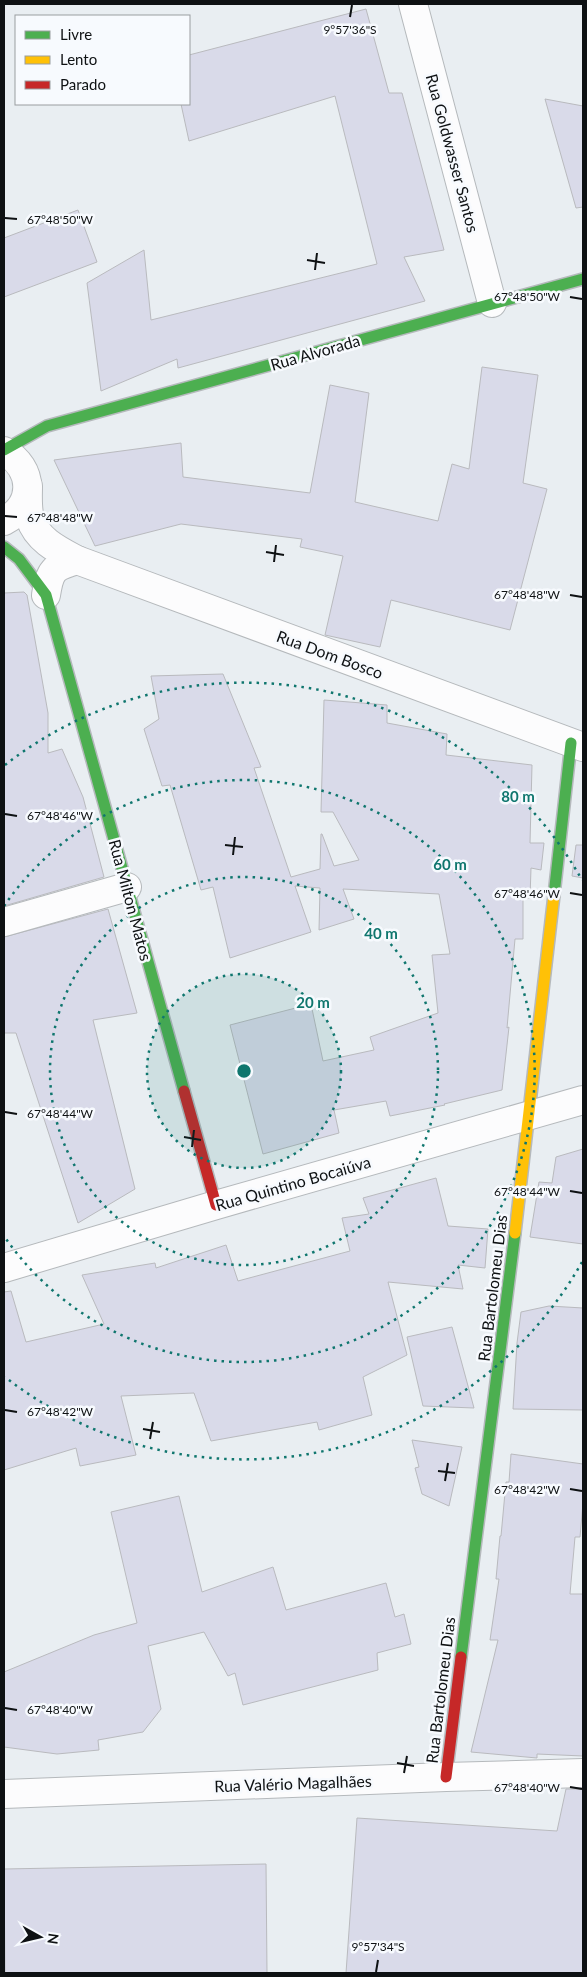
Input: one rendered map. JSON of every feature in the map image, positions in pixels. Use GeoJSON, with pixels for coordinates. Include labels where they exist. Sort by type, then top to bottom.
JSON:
{"type":"FeatureCollection","features":[{"type":"Feature","properties":{"kind":"street","name":"Rua Goldwasser Santos"},"geometry":{"type":"LineString","coordinates":[[413,4],[492,303]]}},
{"type":"Feature","properties":{"kind":"street","name":"Rua Alvorada"},"geometry":{"type":"LineString","coordinates":[[26,478],[16,458],[4,451],[47,426],[583,279]]}},
{"type":"Feature","properties":{"kind":"street"},"geometry":{"type":"LineString","coordinates":[[4,521],[13,517],[24,504],[26,478],[33,450],[47,426]]}},
{"type":"Feature","properties":{"kind":"street","name":"Rua Dom Bosco"},"geometry":{"type":"LineString","coordinates":[[26,478],[30,518],[39,535],[56,549],[58,575],[577,745]]}},
{"type":"Feature","properties":{"kind":"street","name":"Rua Milton Matos"},"geometry":{"type":"LineString","coordinates":[[4,547],[19,559],[58,575],[128,887],[216,1205]]}},
{"type":"Feature","properties":{"kind":"street","name":"Rua Bartolomeu Dias"},"geometry":{"type":"LineString","coordinates":[[446,1777],[577,745]]}},
{"type":"Feature","properties":{"kind":"street"},"geometry":{"type":"LineString","coordinates":[[4,922],[128,887]]}},
{"type":"Feature","properties":{"kind":"street","name":"Rua Quintino Bocaiúva"},"geometry":{"type":"LineString","coordinates":[[4,1268],[583,1100]]}},
{"type":"Feature","properties":{"kind":"street","name":"Rua Valério Magalhães"},"geometry":{"type":"LineString","coordinates":[[4,1794],[583,1773]]}},
{"type":"Feature","properties":{"kind":"building"},"geometry":{"type":"Polygon","coordinates":[[[366,9],[389,93],[402,93],[444,250],[404,257],[425,301],[178,368],[177,359],[101,391],[87,283],[144,250],[151,320],[377,264],[335,96],[189,141],[181,105],[190,105],[190,55],[366,9]]]}},
{"type":"Feature","properties":{"kind":"building"},"geometry":{"type":"Polygon","coordinates":[[[545,99],[583,106],[583,207],[576,208],[545,99]]]}},
{"type":"Feature","properties":{"kind":"building"},"geometry":{"type":"Polygon","coordinates":[[[78,210],[97,262],[4,297],[4,238],[78,210]]]}},
{"type":"Feature","properties":{"kind":"building"},"geometry":{"type":"Polygon","coordinates":[[[482,367],[538,375],[523,483],[547,489],[510,630],[391,600],[380,647],[325,635],[343,556],[300,547],[302,539],[181,524],[95,546],[54,460],[181,443],[183,477],[310,493],[330,385],[369,393],[355,502],[438,521],[452,464],[469,469],[482,367]]]}},
{"type":"Feature","properties":{"kind":"building"},"geometry":{"type":"Polygon","coordinates":[[[24,592],[27,595],[48,713],[48,753],[62,749],[83,797],[104,877],[4,906],[4,593],[24,592]]]}},
{"type":"Feature","properties":{"kind":"building"},"geometry":{"type":"Polygon","coordinates":[[[223,674],[261,767],[254,768],[291,877],[320,869],[321,834],[334,866],[359,860],[333,812],[321,812],[324,700],[387,705],[387,723],[447,734],[446,755],[532,765],[530,843],[544,843],[541,870],[531,868],[530,898],[523,898],[523,939],[515,939],[507,1028],[509,1027],[502,1090],[445,1105],[390,1116],[386,1101],[334,1110],[339,1133],[263,1154],[230,1025],[311,1004],[323,1061],[374,1050],[370,1037],[438,1013],[432,955],[450,954],[439,894],[343,889],[354,919],[319,930],[320,888],[295,886],[311,932],[230,958],[213,887],[201,890],[170,785],[162,786],[144,729],[159,719],[151,676],[223,674]]]}},
{"type":"Feature","properties":{"kind":"building"},"geometry":{"type":"Polygon","coordinates":[[[576,845],[583,845],[583,878],[572,876],[576,845]]]}},
{"type":"Feature","properties":{"kind":"building"},"geometry":{"type":"Polygon","coordinates":[[[108,909],[137,1013],[93,1020],[135,1189],[78,1223],[16,1033],[4,1033],[4,937],[108,909]]]}},
{"type":"Feature","properties":{"kind":"building"},"geometry":{"type":"Polygon","coordinates":[[[583,1149],[583,1244],[530,1237],[539,1182],[552,1183],[556,1157],[583,1149]]]}},
{"type":"Feature","properties":{"kind":"building"},"geometry":{"type":"Polygon","coordinates":[[[436,1178],[448,1226],[488,1229],[485,1268],[458,1265],[463,1289],[388,1282],[407,1355],[363,1377],[372,1415],[319,1430],[317,1422],[211,1441],[194,1393],[121,1396],[136,1455],[80,1466],[76,1448],[4,1470],[4,1292],[11,1291],[26,1342],[104,1324],[82,1275],[155,1263],[156,1268],[226,1245],[238,1281],[350,1251],[342,1218],[369,1214],[363,1198],[436,1178]]]}},
{"type":"Feature","properties":{"kind":"building"},"geometry":{"type":"Polygon","coordinates":[[[549,1306],[583,1308],[583,1410],[513,1409],[521,1312],[549,1306]]]}},
{"type":"Feature","properties":{"kind":"building"},"geometry":{"type":"Polygon","coordinates":[[[452,1327],[474,1408],[423,1406],[407,1337],[452,1327]]]}},
{"type":"Feature","properties":{"kind":"building"},"geometry":{"type":"Polygon","coordinates":[[[412,1440],[462,1447],[449,1506],[422,1494],[415,1468],[419,1467],[412,1440]]]}},
{"type":"Feature","properties":{"kind":"building"},"geometry":{"type":"Polygon","coordinates":[[[511,1454],[583,1464],[583,1503],[580,1537],[575,1537],[570,1594],[583,1594],[583,1756],[537,1754],[537,1758],[471,1752],[498,1640],[490,1640],[499,1579],[496,1579],[500,1536],[506,1482],[509,1482],[511,1454]]]}},
{"type":"Feature","properties":{"kind":"building"},"geometry":{"type":"Polygon","coordinates":[[[179,1496],[202,1592],[273,1567],[286,1610],[386,1583],[395,1617],[404,1614],[411,1644],[377,1653],[378,1670],[243,1705],[235,1673],[228,1676],[204,1632],[148,1646],[161,1709],[143,1732],[98,1740],[99,1750],[57,1754],[4,1747],[4,1672],[94,1635],[137,1623],[111,1512],[179,1496]]]}},
{"type":"Feature","properties":{"kind":"building"},"geometry":{"type":"Polygon","coordinates":[[[566,1789],[583,1789],[583,1973],[346,1973],[357,1818],[557,1831],[566,1789]]]}},
{"type":"Feature","properties":{"kind":"building"},"geometry":{"type":"Polygon","coordinates":[[[266,1864],[267,1973],[5,1973],[4,1869],[266,1864]]]}},
{"type":"Feature","properties":{"kind":"traffic: fast"},"geometry":{"type":"LineString","coordinates":[[4,450],[47,426],[583,279]]}},
{"type":"Feature","properties":{"kind":"traffic: fast"},"geometry":{"type":"LineString","coordinates":[[4,547],[19,559],[46,595],[184,1091]]}},
{"type":"Feature","properties":{"kind":"traffic: fast"},"geometry":{"type":"LineString","coordinates":[[554,895],[571,743]]}},
{"type":"Feature","properties":{"kind":"traffic: fast"},"geometry":{"type":"LineString","coordinates":[[461,1657],[515,1233]]}},
{"type":"Feature","properties":{"kind":"traffic: slow"},"geometry":{"type":"LineString","coordinates":[[515,1233],[554,895]]}},
{"type":"Feature","properties":{"kind":"traffic: jam"},"geometry":{"type":"LineString","coordinates":[[184,1091],[216,1205]]}},
{"type":"Feature","properties":{"kind":"traffic: jam"},"geometry":{"type":"LineString","coordinates":[[446,1777],[461,1657]]}}]}
